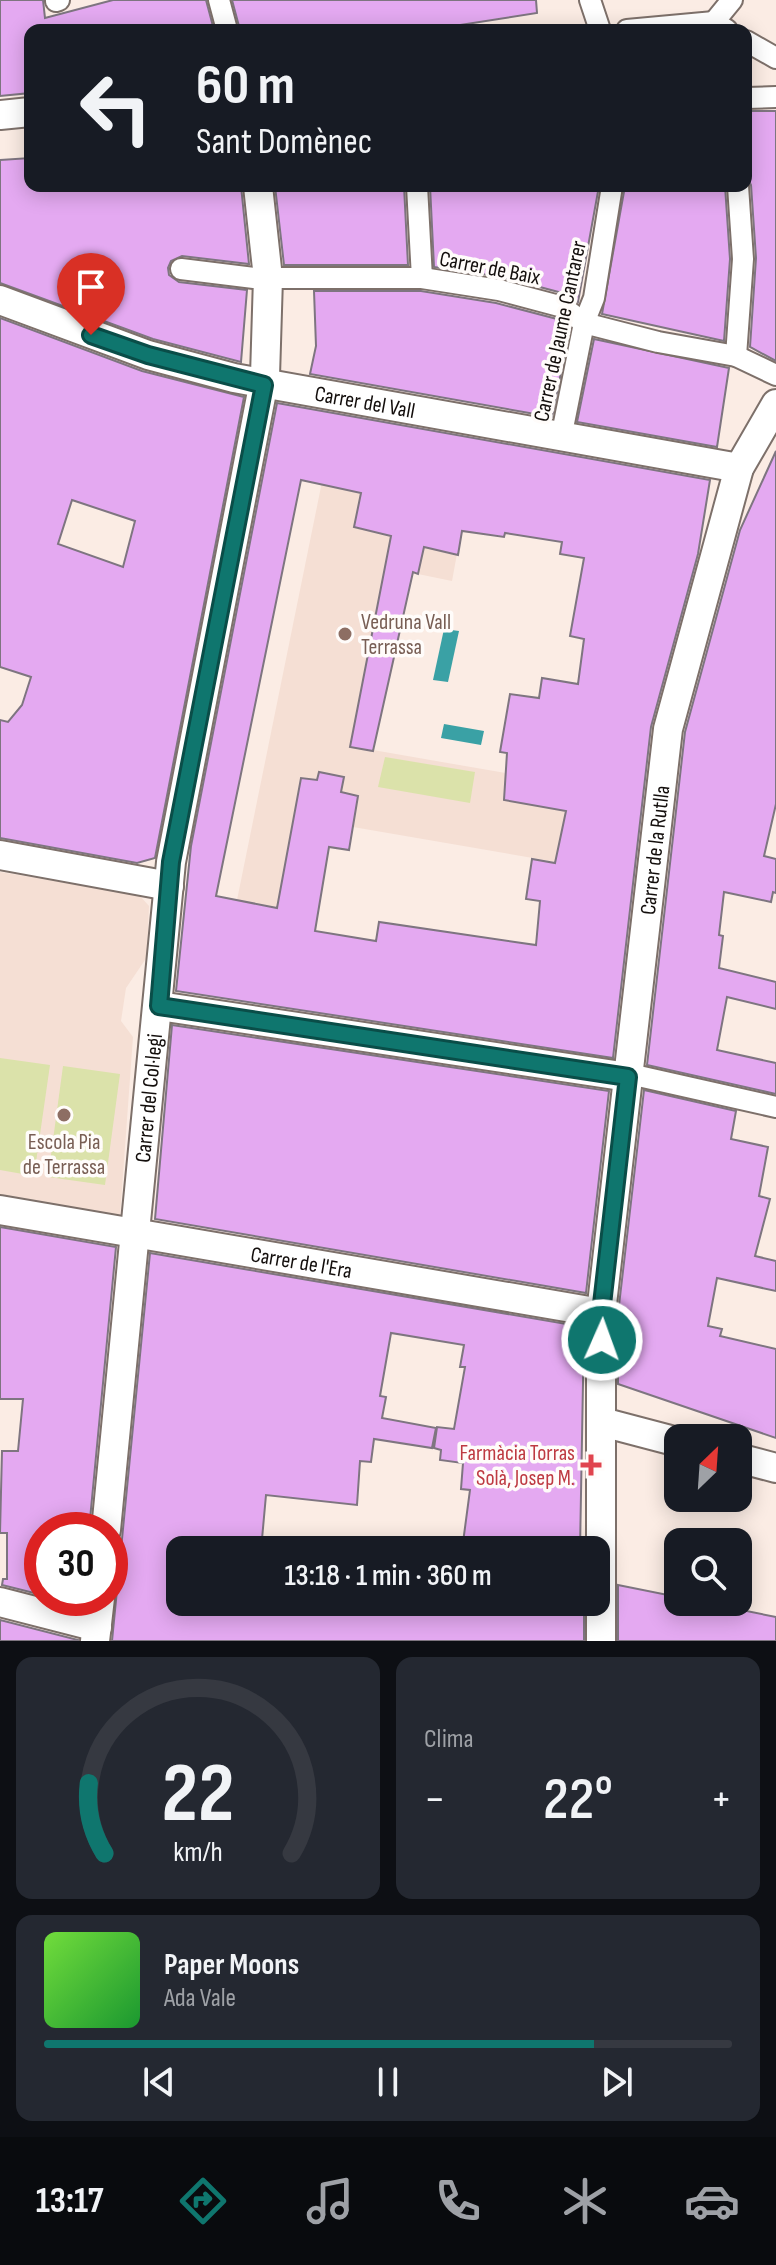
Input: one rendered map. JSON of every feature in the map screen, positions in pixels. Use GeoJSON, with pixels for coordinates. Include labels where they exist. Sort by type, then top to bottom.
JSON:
{"type":"FeatureCollection","features":[{"type":"Feature","properties":{"kind":"street"},"geometry":{"type":"LineString","coordinates":[[219,0],[225,24]]}},
{"type":"Feature","properties":{"kind":"street"},"geometry":{"type":"LineString","coordinates":[[590,0],[598,24]]}},
{"type":"Feature","properties":{"kind":"street"},"geometry":{"type":"LineString","coordinates":[[720,24],[732,0]]}},
{"type":"Feature","properties":{"kind":"street"},"geometry":{"type":"LineString","coordinates":[[752,44],[776,58]]}},
{"type":"Feature","properties":{"kind":"street"},"geometry":{"type":"LineString","coordinates":[[752,98],[776,97]]}},
{"type":"Feature","properties":{"kind":"street"},"geometry":{"type":"LineString","coordinates":[[0,115],[24,113]]}},
{"type":"Feature","properties":{"kind":"street","name":"Carrer del Col·legi"},"geometry":{"type":"LineString","coordinates":[[108,1512],[169,886],[204,683],[264,385],[268,278],[259,192]]}},
{"type":"Feature","properties":{"kind":"street"},"geometry":{"type":"LineString","coordinates":[[417,192],[422,278]]}},
{"type":"Feature","properties":{"kind":"street","name":"Carrer de Jaume Cantarer"},"geometry":{"type":"LineString","coordinates":[[561,438],[584,323],[594,298],[611,192]]}},
{"type":"Feature","properties":{"kind":"street"},"geometry":{"type":"LineString","coordinates":[[736,356],[743,259],[738,192]]}},
{"type":"Feature","properties":{"kind":"street","name":"Carrer de Baix"},"geometry":{"type":"LineString","coordinates":[[181,269],[268,278],[422,278],[499,290],[563,307],[584,323],[658,342],[736,356],[776,375]]}},
{"type":"Feature","properties":{"kind":"street","name":"Carrer del Vall"},"geometry":{"type":"LineString","coordinates":[[0,300],[148,355],[264,385],[739,468]]}},
{"type":"Feature","properties":{"kind":"street","name":"Carrer de la Rutlla"},"geometry":{"type":"LineString","coordinates":[[601,1641],[601,1313],[668,729],[739,468],[776,404]]}},
{"type":"Feature","properties":{"kind":"street"},"geometry":{"type":"LineString","coordinates":[[0,855],[169,886]]}},
{"type":"Feature","properties":{"kind":"street"},"geometry":{"type":"LineString","coordinates":[[159,1011],[628,1077],[634,1075],[776,1107]]}},
{"type":"Feature","properties":{"kind":"street","name":"Carrer de l'Era"},"geometry":{"type":"LineString","coordinates":[[0,1210],[136,1236],[601,1313]]}},
{"type":"Feature","properties":{"kind":"street"},"geometry":{"type":"LineString","coordinates":[[602,1422],[664,1438]]}},
{"type":"Feature","properties":{"kind":"street"},"geometry":{"type":"LineString","coordinates":[[752,1462],[776,1468]]}},
{"type":"Feature","properties":{"kind":"street"},"geometry":{"type":"LineString","coordinates":[[0,1602],[96,1634]]}},
{"type":"Feature","properties":{"kind":"shaded area","name":"Vedruna Vall Terrassa"},"geometry":{"type":"Polygon","coordinates":[[[336,413],[478,440],[452,581],[413,573],[387,692],[361,688],[350,746],[528,777],[639,816],[632,875],[353,827],[349,850],[329,847],[280,908],[237,900],[336,413]]]}},
{"type":"Feature","properties":{"kind":"shaded area","name":"Escola Pia de Terrassa"},"geometry":{"type":"Polygon","coordinates":[[[0,872],[139,895],[149,906],[147,957],[126,988],[121,1021],[133,1037],[120,1216],[0,1194],[0,872]]]}},
{"type":"Feature","properties":{"kind":"green space"},"geometry":{"type":"Polygon","coordinates":[[[385,757],[475,772],[470,803],[378,787],[385,757]]]}},
{"type":"Feature","properties":{"kind":"green space"},"geometry":{"type":"Polygon","coordinates":[[[0,1058],[50,1065],[34,1176],[0,1170],[0,1058]]]}},
{"type":"Feature","properties":{"kind":"green space"},"geometry":{"type":"Polygon","coordinates":[[[63,1066],[120,1074],[105,1185],[48,1177],[63,1066]]]}},
{"type":"Feature","properties":{"kind":"water"},"geometry":{"type":"Polygon","coordinates":[[[444,629],[459,631],[448,682],[433,680],[444,629]]]}},
{"type":"Feature","properties":{"kind":"water"},"geometry":{"type":"Polygon","coordinates":[[[444,724],[484,731],[481,745],[441,738],[444,724]]]}},
{"type":"Feature","properties":{"kind":"building"},"geometry":{"type":"Polygon","coordinates":[[[0,0],[43,0],[45,18],[113,0],[206,0],[212,24],[24,24],[24,94],[0,96],[0,0]]]}},
{"type":"Feature","properties":{"kind":"building"},"geometry":{"type":"Polygon","coordinates":[[[232,0],[536,0],[537,13],[466,24],[238,24],[232,0]]]}},
{"type":"Feature","properties":{"kind":"building"},"geometry":{"type":"Polygon","coordinates":[[[752,111],[776,111],[776,361],[750,347],[756,258],[751,192],[752,111]]]}},
{"type":"Feature","properties":{"kind":"building"},"geometry":{"type":"Polygon","coordinates":[[[24,158],[24,192],[242,192],[249,264],[182,256],[171,261],[168,268],[169,275],[179,282],[247,290],[241,362],[153,339],[0,283],[0,160],[24,158]]]}},
{"type":"Feature","properties":{"kind":"building"},"geometry":{"type":"Polygon","coordinates":[[[276,192],[404,192],[408,265],[284,265],[276,192]]]}},
{"type":"Feature","properties":{"kind":"building"},"geometry":{"type":"Polygon","coordinates":[[[430,192],[598,192],[578,302],[566,294],[502,277],[434,267],[430,192]]]}},
{"type":"Feature","properties":{"kind":"building"},"geometry":{"type":"Polygon","coordinates":[[[624,192],[725,192],[730,259],[724,341],[602,314],[624,192]]]}},
{"type":"Feature","properties":{"kind":"building"},"geometry":{"type":"Polygon","coordinates":[[[314,291],[421,291],[496,303],[557,319],[570,328],[552,417],[310,374],[316,346],[314,291]]]}},
{"type":"Feature","properties":{"kind":"building"},"geometry":{"type":"Polygon","coordinates":[[[0,318],[142,371],[244,397],[155,858],[137,863],[0,838],[0,720],[8,722],[22,705],[31,677],[0,667],[0,318]],[[72,500],[58,544],[123,567],[135,521],[72,500]]]}},
{"type":"Feature","properties":{"kind":"building"},"geometry":{"type":"Polygon","coordinates":[[[594,339],[729,368],[717,447],[577,422],[594,339]]]}},
{"type":"Feature","properties":{"kind":"building"},"geometry":{"type":"Polygon","coordinates":[[[277,403],[710,480],[698,554],[651,727],[613,1058],[176,991],[191,846],[277,403]],[[301,480],[216,896],[277,908],[301,778],[317,780],[319,772],[344,777],[341,792],[358,796],[349,850],[329,847],[315,931],[376,941],[379,922],[536,945],[540,901],[526,899],[532,859],[555,863],[566,811],[504,800],[507,753],[500,752],[510,694],[539,698],[542,678],[578,684],[584,639],[570,636],[584,558],[560,554],[562,542],[505,533],[504,537],[462,531],[458,555],[424,547],[418,574],[413,572],[373,751],[350,747],[391,536],[354,527],[361,493],[301,480]]]}},
{"type":"Feature","properties":{"kind":"building"},"geometry":{"type":"Polygon","coordinates":[[[776,451],[776,804],[764,856],[776,859],[776,893],[773,892],[771,902],[724,892],[719,968],[776,982],[776,1009],[727,997],[717,1050],[776,1063],[776,1094],[647,1065],[685,732],[740,530],[776,451]]]}},
{"type":"Feature","properties":{"kind":"building"},"geometry":{"type":"Polygon","coordinates":[[[172,1025],[609,1091],[586,1293],[155,1219],[172,1025]]]}},
{"type":"Feature","properties":{"kind":"building"},"geometry":{"type":"Polygon","coordinates":[[[644,1090],[736,1111],[731,1139],[768,1147],[759,1196],[770,1199],[755,1256],[776,1261],[776,1291],[717,1278],[708,1326],[722,1329],[720,1336],[776,1349],[776,1438],[752,1430],[752,1424],[735,1424],[618,1384],[618,1314],[644,1090]]]}},
{"type":"Feature","properties":{"kind":"building"},"geometry":{"type":"Polygon","coordinates":[[[0,1227],[116,1247],[91,1512],[24,1512],[24,1590],[2,1585],[3,1579],[7,1579],[7,1533],[0,1533],[2,1451],[18,1451],[23,1399],[0,1399],[0,1227]]]}},
{"type":"Feature","properties":{"kind":"building"},"geometry":{"type":"Polygon","coordinates":[[[150,1253],[584,1327],[580,1536],[464,1536],[470,1490],[461,1489],[463,1463],[440,1460],[441,1450],[434,1448],[437,1427],[454,1429],[465,1367],[460,1367],[464,1345],[391,1333],[380,1396],[386,1397],[382,1418],[436,1428],[432,1448],[374,1439],[371,1462],[360,1461],[357,1505],[266,1495],[262,1536],[166,1536],[166,1616],[584,1616],[584,1641],[112,1641],[114,1616],[128,1616],[128,1512],[125,1512],[150,1253]]]}},
{"type":"Feature","properties":{"kind":"building"},"geometry":{"type":"Polygon","coordinates":[[[618,1585],[664,1594],[664,1616],[752,1616],[752,1612],[776,1617],[776,1641],[618,1641],[618,1585]]]}},
{"type":"Feature","properties":{"kind":"building"},"geometry":{"type":"Polygon","coordinates":[[[0,1620],[78,1640],[78,1641],[0,1641],[0,1620]]]}},
{"type":"Feature","properties":{"kind":"place","name":"Vedruna Vall Terrassa"},"geometry":{"type":"Point","coordinates":[345,634]}},
{"type":"Feature","properties":{"kind":"place","name":"Escola Pia de Terrassa"},"geometry":{"type":"Point","coordinates":[64,1115]}},
{"type":"Feature","properties":{"kind":"place","name":"Farmàcia Torras Solà, Josep M."},"geometry":{"type":"Point","coordinates":[591,1465]}},
{"type":"Feature","properties":{"kind":"route"},"geometry":{"type":"LineString","coordinates":[[91,335],[148,355],[264,385],[171,862],[159,1006],[628,1077],[601,1313],[602,1340]]}}]}
